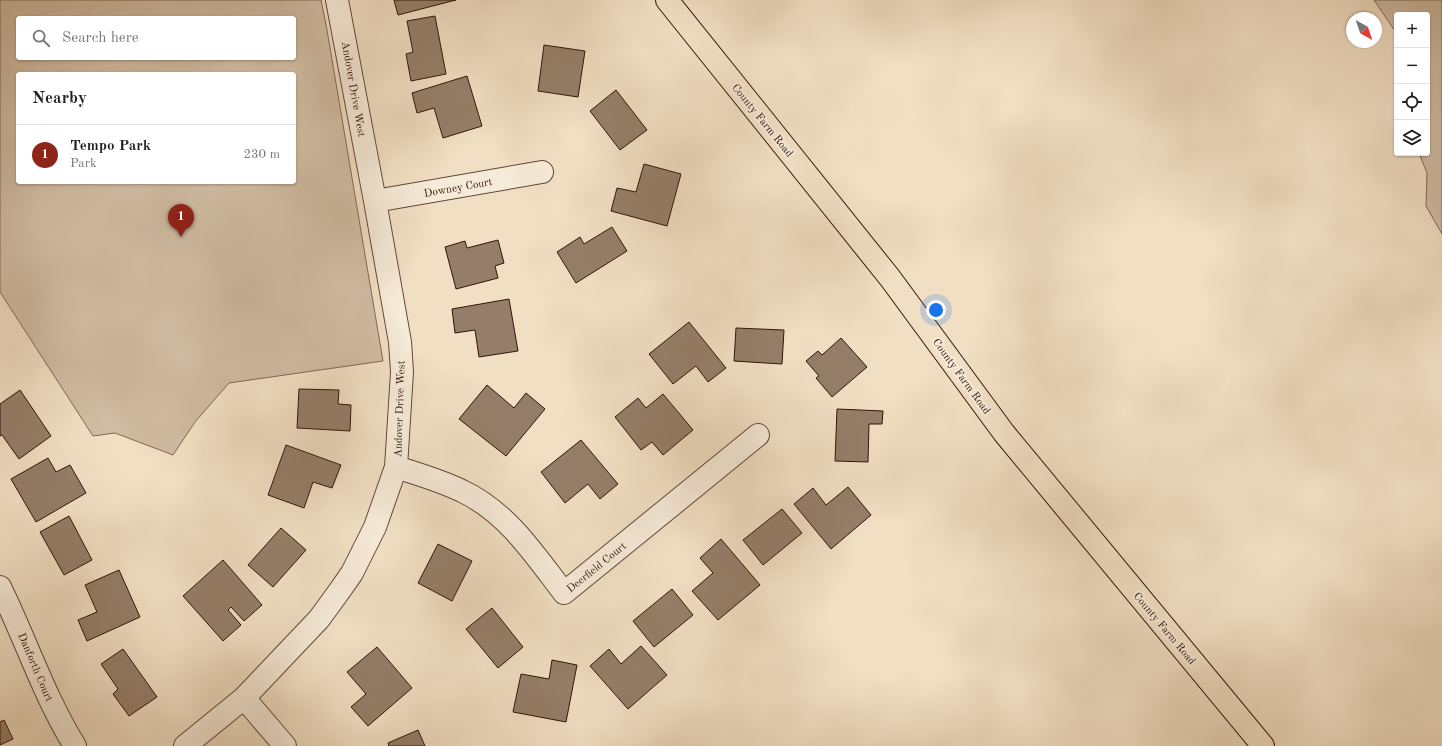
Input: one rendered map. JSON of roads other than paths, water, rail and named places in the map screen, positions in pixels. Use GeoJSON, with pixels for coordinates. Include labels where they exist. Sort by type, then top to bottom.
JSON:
{"type":"FeatureCollection","features":[{"type":"Feature","properties":{"kind":"main road","name":"County Farm Road"},"geometry":{"type":"LineString","coordinates":[[667,0],[890,278],[1004,433],[1263,746]]}},
{"type":"Feature","properties":{"kind":"street","name":"Andover Drive West"},"geometry":{"type":"LineString","coordinates":[[185,746],[244,698],[319,619],[352,573],[375,527],[396,467],[402,372],[400,342],[337,0]]}},
{"type":"Feature","properties":{"kind":"street","name":"Downey Court"},"geometry":{"type":"LineString","coordinates":[[375,201],[542,172]]}},
{"type":"Feature","properties":{"kind":"street","name":"Deerfield Court"},"geometry":{"type":"LineString","coordinates":[[396,467],[462,491],[490,508],[517,534],[564,593],[758,435]]}},
{"type":"Feature","properties":{"kind":"street","name":"Danforth Court"},"geometry":{"type":"LineString","coordinates":[[0,587],[53,707],[75,746]]}},
{"type":"Feature","properties":{"kind":"street"},"geometry":{"type":"LineString","coordinates":[[244,698],[285,746]]}},
{"type":"Feature","properties":{"kind":"place","name":"Tempo Park"},"geometry":{"type":"Point","coordinates":[181,237]}}]}
